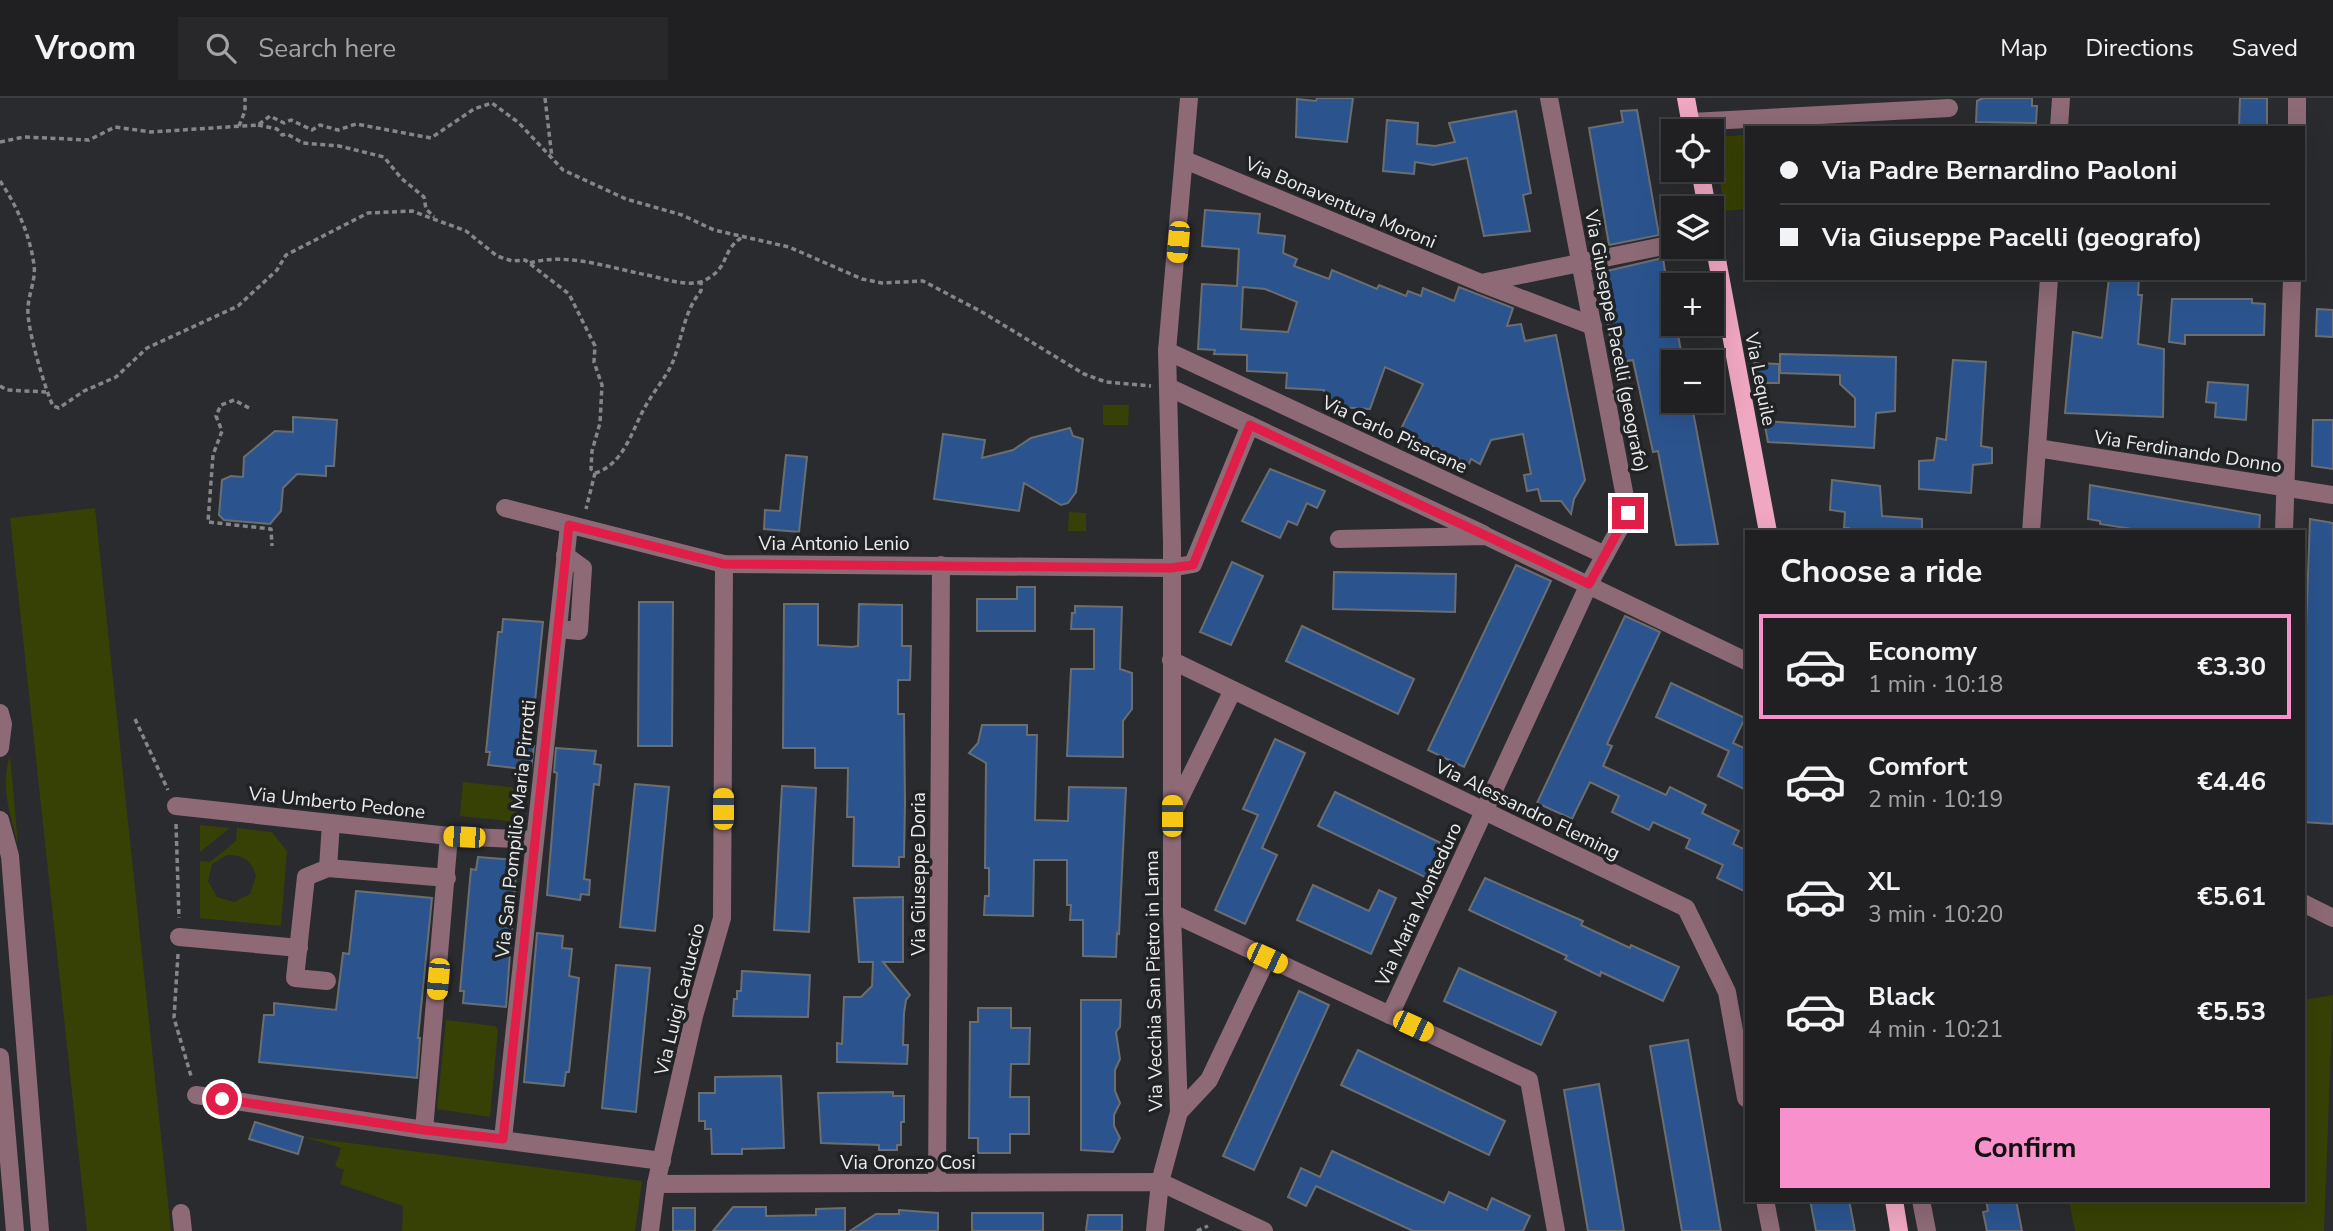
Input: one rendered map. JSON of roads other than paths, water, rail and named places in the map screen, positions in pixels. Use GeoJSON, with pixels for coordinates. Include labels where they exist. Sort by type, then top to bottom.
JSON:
{"type":"FeatureCollection","features":[{"type":"Feature","properties":{"kind":"main road"},"geometry":{"type":"LineString","coordinates":[[1686,98],[1690,119]]}},
{"type":"Feature","properties":{"kind":"main road","name":"Via Lequile"},"geometry":{"type":"LineString","coordinates":[[1717,259],[1768,530]]}},
{"type":"Feature","properties":{"kind":"main road"},"geometry":{"type":"LineString","coordinates":[[1894,1202],[1899,1231]]}},
{"type":"Feature","properties":{"kind":"street","name":"Via Vecchia San Pietro in Lama"},"geometry":{"type":"LineString","coordinates":[[1155,1231],[1160,1182],[1180,1112],[1172,913],[1167,352],[1189,98]]}},
{"type":"Feature","properties":{"kind":"street","name":"Via Giuseppe Pacelli (geografo)"},"geometry":{"type":"LineString","coordinates":[[1549,98],[1628,513],[1589,584]]}},
{"type":"Feature","properties":{"kind":"street"},"geometry":{"type":"LineString","coordinates":[[2059,126],[2062,98]]}},
{"type":"Feature","properties":{"kind":"street"},"geometry":{"type":"LineString","coordinates":[[2297,98],[2297,126]]}},
{"type":"Feature","properties":{"kind":"street"},"geometry":{"type":"LineString","coordinates":[[1724,125],[1949,108]]}},
{"type":"Feature","properties":{"kind":"street","name":"Via Bonaventura Moroni"},"geometry":{"type":"LineString","coordinates":[[1185,160],[1481,283],[1592,326]]}},
{"type":"Feature","properties":{"kind":"street"},"geometry":{"type":"LineString","coordinates":[[1481,283],[1661,246]]}},
{"type":"Feature","properties":{"kind":"street"},"geometry":{"type":"LineString","coordinates":[[2031,530],[2049,280]]}},
{"type":"Feature","properties":{"kind":"street"},"geometry":{"type":"LineString","coordinates":[[2284,530],[2292,280]]}},
{"type":"Feature","properties":{"kind":"street","name":"Via Carlo Pisacane"},"geometry":{"type":"LineString","coordinates":[[1167,352],[1605,555]]}},
{"type":"Feature","properties":{"kind":"street"},"geometry":{"type":"LineString","coordinates":[[1168,387],[1589,584],[1745,661]]}},
{"type":"Feature","properties":{"kind":"street"},"geometry":{"type":"LineString","coordinates":[[1170,568],[1193,565],[1250,425]]}},
{"type":"Feature","properties":{"kind":"street","name":"Via Ferdinando Donno"},"geometry":{"type":"LineString","coordinates":[[2036,448],[2333,495]]}},
{"type":"Feature","properties":{"kind":"street","name":"Via Antonio Lenio"},"geometry":{"type":"LineString","coordinates":[[505,508],[724,564],[1170,568]]}},
{"type":"Feature","properties":{"kind":"street","name":"Via San Pompilio Maria Pirrotti"},"geometry":{"type":"LineString","coordinates":[[503,1139],[565,555],[575,526]]}},
{"type":"Feature","properties":{"kind":"street"},"geometry":{"type":"LineString","coordinates":[[1339,539],[1486,536]]}},
{"type":"Feature","properties":{"kind":"street","name":"Via Luigi Carluccio"},"geometry":{"type":"LineString","coordinates":[[650,1231],[656,1184],[694,1016],[722,918],[724,564]]}},
{"type":"Feature","properties":{"kind":"street","name":"Via Giuseppe Doria"},"geometry":{"type":"LineString","coordinates":[[937,1183],[941,565]]}},
{"type":"Feature","properties":{"kind":"street","name":"Via Maria Monteduro"},"geometry":{"type":"LineString","coordinates":[[1390,1015],[1589,584]]}},
{"type":"Feature","properties":{"kind":"street","name":"Via Alessandro Fleming"},"geometry":{"type":"LineString","coordinates":[[1171,660],[1686,908],[1727,992],[1745,1092]]}},
{"type":"Feature","properties":{"kind":"street"},"geometry":{"type":"LineString","coordinates":[[1172,816],[1233,690]]}},
{"type":"Feature","properties":{"kind":"street"},"geometry":{"type":"LineString","coordinates":[[0,713],[3,724],[0,748]]}},
{"type":"Feature","properties":{"kind":"street","name":"Via Umberto Pedone"},"geometry":{"type":"LineString","coordinates":[[176,806],[449,836],[535,840]]}},
{"type":"Feature","properties":{"kind":"street"},"geometry":{"type":"LineString","coordinates":[[0,820],[10,856],[40,1231]]}},
{"type":"Feature","properties":{"kind":"street"},"geometry":{"type":"LineString","coordinates":[[328,868],[331,823]]}},
{"type":"Feature","properties":{"kind":"street"},"geometry":{"type":"LineString","coordinates":[[424,1130],[449,836]]}},
{"type":"Feature","properties":{"kind":"street"},"geometry":{"type":"LineString","coordinates":[[327,981],[295,978],[306,877],[328,868],[447,878]]}},
{"type":"Feature","properties":{"kind":"street"},"geometry":{"type":"LineString","coordinates":[[2305,904],[2333,918]]}},
{"type":"Feature","properties":{"kind":"street"},"geometry":{"type":"LineString","coordinates":[[1172,913],[1529,1080],[1556,1231]]}},
{"type":"Feature","properties":{"kind":"street"},"geometry":{"type":"LineString","coordinates":[[179,937],[299,948]]}},
{"type":"Feature","properties":{"kind":"street"},"geometry":{"type":"LineString","coordinates":[[1180,1112],[1209,1080],[1267,958]]}},
{"type":"Feature","properties":{"kind":"street"},"geometry":{"type":"LineString","coordinates":[[0,1057],[15,1231]]}},
{"type":"Feature","properties":{"kind":"street"},"geometry":{"type":"LineString","coordinates":[[196,1095],[424,1130],[662,1161]]}},
{"type":"Feature","properties":{"kind":"street"},"geometry":{"type":"LineString","coordinates":[[1160,1182],[1265,1231]]}},
{"type":"Feature","properties":{"kind":"street","name":"Via Oronzo Cosi"},"geometry":{"type":"LineString","coordinates":[[656,1184],[1160,1182]]}},
{"type":"Feature","properties":{"kind":"street"},"geometry":{"type":"LineString","coordinates":[[1765,1202],[1771,1231]]}},
{"type":"Feature","properties":{"kind":"street"},"geometry":{"type":"LineString","coordinates":[[1921,1202],[1927,1231]]}}]}
